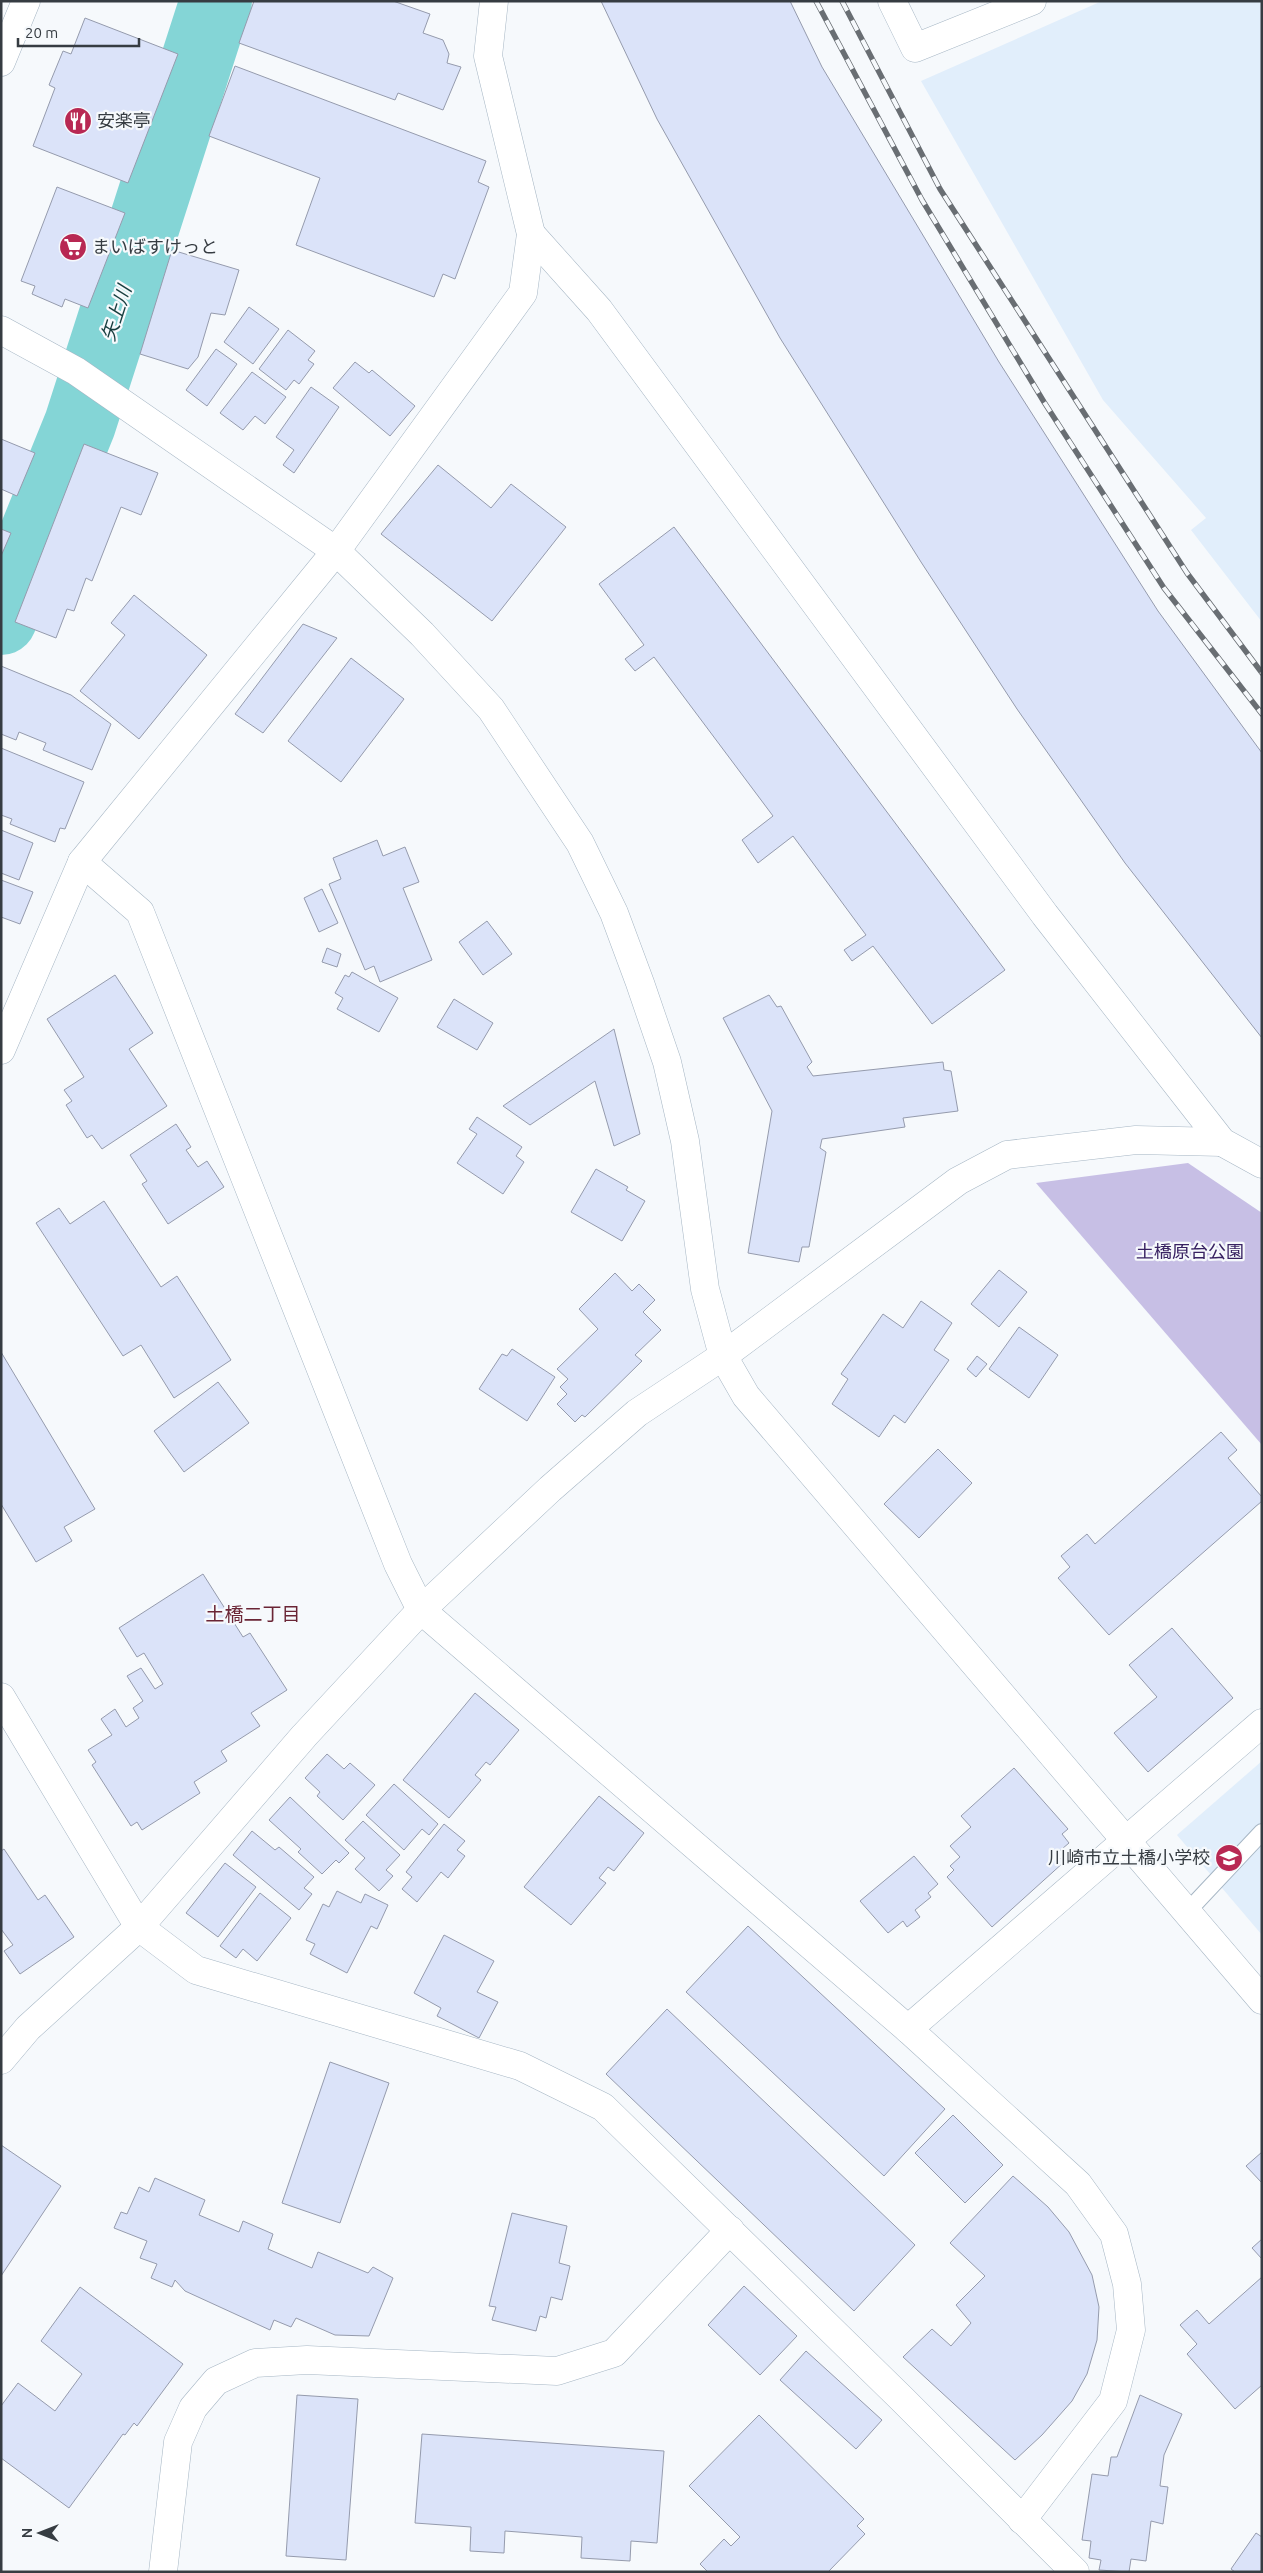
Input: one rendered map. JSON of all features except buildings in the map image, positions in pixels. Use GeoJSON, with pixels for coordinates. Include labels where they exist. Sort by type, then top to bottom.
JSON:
{"type":"FeatureCollection","features":[{"type":"Feature","properties":{"kind":"street"},"geometry":{"type":"LineString","coordinates":[[1,62],[26,1]]}},
{"type":"Feature","properties":{"kind":"street"},"geometry":{"type":"LineString","coordinates":[[1,1050],[82,862],[336,552],[523,293],[531,234],[488,56],[494,1]]}},
{"type":"Feature","properties":{"kind":"street"},"geometry":{"type":"LineString","coordinates":[[892,1],[915,48],[1032,1]]}},
{"type":"Feature","properties":{"kind":"street"},"geometry":{"type":"LineString","coordinates":[[531,234],[600,310],[1045,915],[1222,1142],[1262,1164]]}},
{"type":"Feature","properties":{"kind":"street"},"geometry":{"type":"LineString","coordinates":[[1,330],[76,371],[336,552],[422,634],[491,709],[580,843],[614,913],[667,1062],[685,1141],[705,1288],[723,1356],[746,1396],[1123,1840],[1262,2000]]}},
{"type":"Feature","properties":{"kind":"street"},"geometry":{"type":"LineString","coordinates":[[82,862],[140,912],[398,1564],[421,1610],[908,2029],[1078,2184],[1114,2234],[1127,2284],[1131,2330],[1113,2402],[1022,2520]]}},
{"type":"Feature","properties":{"kind":"street"},"geometry":{"type":"LineString","coordinates":[[1,2060],[28,2028],[139,1928],[304,1736],[421,1610],[550,1488],[637,1413],[723,1356],[958,1181],[1007,1155],[1136,1140],[1222,1142]]}},
{"type":"Feature","properties":{"kind":"street"},"geometry":{"type":"LineString","coordinates":[[1,1697],[139,1928],[196,1970],[520,2066],[603,2107],[682,2187],[730,2230],[1075,2572]]}},
{"type":"Feature","properties":{"kind":"street"},"geometry":{"type":"LineString","coordinates":[[908,2029],[1123,1840],[1262,1723]]}},
{"type":"Feature","properties":{"kind":"street"},"geometry":{"type":"LineString","coordinates":[[163,2572],[178,2442],[193,2408],[216,2381],[255,2363],[307,2360],[557,2371],[614,2353],[730,2230]]}},
{"type":"Feature","properties":{"kind":"lane"},"geometry":{"type":"LineString","coordinates":[[1186,1913],[1262,1832]]}},
{"type":"Feature","properties":{"kind":"shaded area"},"geometry":{"type":"Polygon","coordinates":[[[1102,1],[1262,1],[1262,622],[1191,530],[1206,518],[1103,400],[921,81],[1102,1]]]}},
{"type":"Feature","properties":{"kind":"shaded area","name":"川崎市立土橋小学校"},"geometry":{"type":"Polygon","coordinates":[[[1262,1761],[1262,1935],[1177,1835],[1262,1761]]]}},
{"type":"Feature","properties":{"kind":"green space","name":"土橋原台公園"},"geometry":{"type":"Polygon","coordinates":[[[1188,1163],[1262,1213],[1262,1445],[1036,1183],[1188,1163]]]}},
{"type":"Feature","properties":{"kind":"waterway","name":"矢上川"},"geometry":{"type":"LineString","coordinates":[[1,619],[80,424],[216,1]]}},
{"type":"Feature","properties":{"kind":"railway"},"geometry":{"type":"LineString","coordinates":[[816,1],[922,200],[1044,402],[1164,588],[1262,714]]}},
{"type":"Feature","properties":{"kind":"railway"},"geometry":{"type":"LineString","coordinates":[[842,1],[940,189],[1187,573],[1262,673]]}},
{"type":"Feature","properties":{"kind":"place","name":"安楽亭"},"geometry":{"type":"Point","coordinates":[78,121]}},
{"type":"Feature","properties":{"kind":"place","name":"まいばすけっと"},"geometry":{"type":"Point","coordinates":[73,247]}},
{"type":"Feature","properties":{"kind":"place","name":"川崎市立土橋小学校"},"geometry":{"type":"Point","coordinates":[1229,1858]}},
{"type":"Feature","properties":{"kind":"district","name":"土橋二丁目"},"geometry":{"type":"Point","coordinates":[253,1614]}}]}
